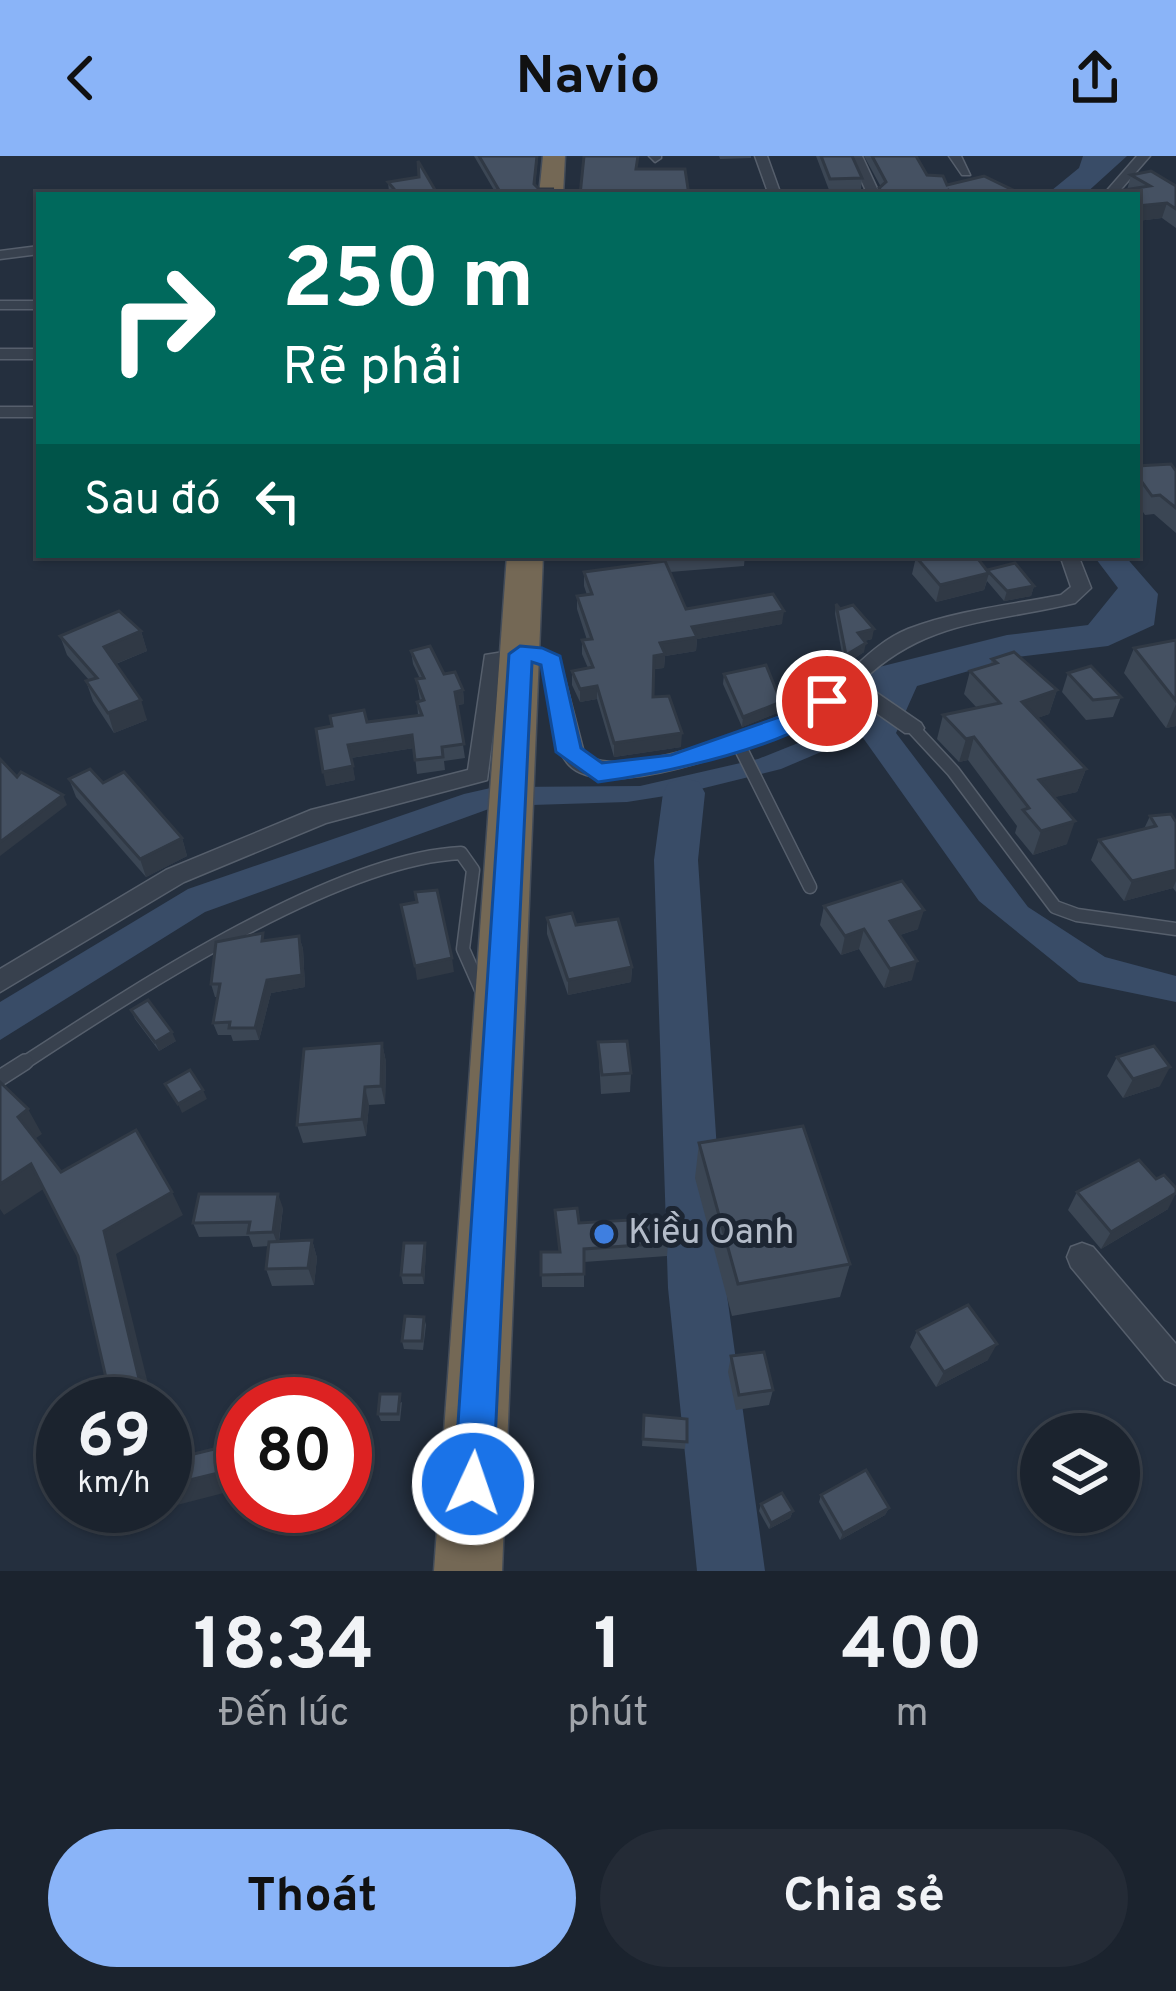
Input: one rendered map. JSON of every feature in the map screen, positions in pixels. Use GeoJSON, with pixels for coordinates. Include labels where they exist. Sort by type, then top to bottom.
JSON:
{"type":"FeatureCollection","features":[{"type":"Feature","properties":{"kind":"highway"},"geometry":{"type":"LineString","coordinates":[[550,192],[554,156]]}},
{"type":"Feature","properties":{"kind":"highway"},"geometry":{"type":"LineString","coordinates":[[468,1571],[525,558]]}},
{"type":"Feature","properties":{"kind":"street"},"geometry":{"type":"LineString","coordinates":[[761,156],[774,192]]}},
{"type":"Feature","properties":{"kind":"street"},"geometry":{"type":"LineString","coordinates":[[856,156],[873,192]]}},
{"type":"Feature","properties":{"kind":"street"},"geometry":{"type":"LineString","coordinates":[[955,156],[966,172]]}},
{"type":"Feature","properties":{"kind":"street"},"geometry":{"type":"LineString","coordinates":[[1111,192],[1141,165]]}},
{"type":"Feature","properties":{"kind":"street"},"geometry":{"type":"LineString","coordinates":[[0,255],[36,250]]}},
{"type":"Feature","properties":{"kind":"street"},"geometry":{"type":"LineString","coordinates":[[0,305],[36,305]]}},
{"type":"Feature","properties":{"kind":"street"},"geometry":{"type":"LineString","coordinates":[[0,354],[36,354]]}},
{"type":"Feature","properties":{"kind":"street"},"geometry":{"type":"LineString","coordinates":[[0,412],[36,412]]}},
{"type":"Feature","properties":{"kind":"street"},"geometry":{"type":"LineString","coordinates":[[0,982],[175,876],[319,816],[479,775],[492,660],[520,667],[542,655],[552,662],[569,752],[598,773],[673,763],[740,746],[855,688],[879,655],[924,631],[1080,593],[1070,558]]}},
{"type":"Feature","properties":{"kind":"street"},"geometry":{"type":"LineString","coordinates":[[855,688],[913,728]]}},
{"type":"Feature","properties":{"kind":"street"},"geometry":{"type":"LineString","coordinates":[[1082,1257],[1176,1369]]}},
{"type":"Feature","properties":{"kind":"lane"},"geometry":{"type":"LineString","coordinates":[[913,728],[953,771],[1055,908],[1176,928]]}},
{"type":"Feature","properties":{"kind":"lane"},"geometry":{"type":"LineString","coordinates":[[740,746],[810,887]]}},
{"type":"Feature","properties":{"kind":"lane"},"geometry":{"type":"LineString","coordinates":[[0,1078],[165,974],[291,909],[413,857],[441,852],[461,854],[471,863],[463,949],[478,988],[500,1009]]}},
{"type":"Feature","properties":{"kind":"water"},"geometry":{"type":"Polygon","coordinates":[[[1083,156],[1127,156],[1087,192],[1050,192],[1079,168],[1083,156]]]}},
{"type":"Feature","properties":{"kind":"water"},"geometry":{"type":"Polygon","coordinates":[[[1095,558],[1127,558],[1158,594],[1154,625],[1108,646],[1017,657],[917,686],[896,733],[1028,907],[1105,957],[1176,976],[1176,1002],[1079,982],[979,901],[861,735],[781,769],[684,793],[627,802],[497,806],[205,912],[0,1040],[0,1002],[188,889],[464,794],[495,787],[640,786],[758,759],[853,721],[871,669],[1007,635],[1088,625],[1118,588],[1095,558]]]}},
{"type":"Feature","properties":{"kind":"building"},"geometry":{"type":"Polygon","coordinates":[[[479,156],[537,156],[534,184],[539,189],[554,189],[532,192],[500,192],[479,156]]]}},
{"type":"Feature","properties":{"kind":"building"},"geometry":{"type":"Polygon","coordinates":[[[584,156],[638,156],[636,169],[685,169],[689,192],[580,192],[584,156]]]}},
{"type":"Feature","properties":{"kind":"building"},"geometry":{"type":"Polygon","coordinates":[[[821,156],[852,156],[862,178],[830,179],[821,156]]]}},
{"type":"Feature","properties":{"kind":"building"},"geometry":{"type":"Polygon","coordinates":[[[872,156],[916,156],[927,175],[943,176],[947,185],[984,176],[1017,192],[881,192],[879,188],[886,182],[872,156]]]}},
{"type":"Feature","properties":{"kind":"building"},"geometry":{"type":"Polygon","coordinates":[[[418,161],[436,192],[396,192],[388,182],[419,177],[418,161]]]}},
{"type":"Feature","properties":{"kind":"building"},"geometry":{"type":"Polygon","coordinates":[[[1151,171],[1176,186],[1176,209],[1167,203],[1140,206],[1140,192],[1111,192],[1150,186],[1131,175],[1151,171]]]}},
{"type":"Feature","properties":{"kind":"building"},"geometry":{"type":"Polygon","coordinates":[[[1171,464],[1176,471],[1176,508],[1160,495],[1152,496],[1140,479],[1140,466],[1171,464]]]}},
{"type":"Feature","properties":{"kind":"building"},"geometry":{"type":"Polygon","coordinates":[[[917,558],[977,558],[989,573],[940,585],[917,558]]]}},
{"type":"Feature","properties":{"kind":"building"},"geometry":{"type":"Polygon","coordinates":[[[665,561],[686,609],[773,594],[784,611],[692,627],[697,637],[660,643],[665,654],[654,656],[653,697],[669,696],[682,733],[614,743],[597,686],[580,689],[572,671],[593,667],[582,640],[592,639],[577,596],[592,594],[584,572],[665,561]]]}},
{"type":"Feature","properties":{"kind":"building"},"geometry":{"type":"Polygon","coordinates":[[[1015,563],[1034,586],[1007,591],[987,570],[1015,563]]]}},
{"type":"Feature","properties":{"kind":"building"},"geometry":{"type":"Polygon","coordinates":[[[836,604],[840,609],[853,605],[874,629],[858,633],[866,643],[846,655],[836,604]]]}},
{"type":"Feature","properties":{"kind":"building"},"geometry":{"type":"Polygon","coordinates":[[[119,611],[141,631],[104,647],[141,700],[108,713],[86,681],[97,678],[60,636],[119,611]]]}},
{"type":"Feature","properties":{"kind":"building"},"geometry":{"type":"Polygon","coordinates":[[[1176,640],[1176,701],[1134,648],[1176,640]]]}},
{"type":"Feature","properties":{"kind":"building"},"geometry":{"type":"Polygon","coordinates":[[[430,646],[444,674],[455,672],[463,690],[455,692],[464,744],[442,747],[443,757],[415,760],[412,735],[348,745],[353,766],[323,772],[316,729],[332,726],[330,716],[364,710],[367,722],[422,715],[417,702],[424,700],[416,679],[424,678],[411,651],[430,646]]]}},
{"type":"Feature","properties":{"kind":"building"},"geometry":{"type":"Polygon","coordinates":[[[1014,652],[1057,690],[1022,702],[1086,769],[1039,780],[1075,821],[1041,831],[974,737],[966,739],[943,715],[1000,703],[970,671],[1014,652]]]}},
{"type":"Feature","properties":{"kind":"building"},"geometry":{"type":"Polygon","coordinates":[[[766,665],[781,702],[743,717],[724,674],[766,665]]]}},
{"type":"Feature","properties":{"kind":"building"},"geometry":{"type":"Polygon","coordinates":[[[1091,666],[1121,697],[1093,700],[1068,673],[1091,666]]]}},
{"type":"Feature","properties":{"kind":"building"},"geometry":{"type":"Polygon","coordinates":[[[0,759],[17,777],[21,772],[63,795],[0,842],[0,759]]]}},
{"type":"Feature","properties":{"kind":"building"},"geometry":{"type":"Polygon","coordinates":[[[90,769],[103,783],[124,772],[182,838],[140,859],[69,779],[90,769]]]}},
{"type":"Feature","properties":{"kind":"building"},"geometry":{"type":"Polygon","coordinates":[[[1171,814],[1176,822],[1176,870],[1132,881],[1099,840],[1156,826],[1150,816],[1171,814]]]}},
{"type":"Feature","properties":{"kind":"building"},"geometry":{"type":"Polygon","coordinates":[[[902,881],[924,910],[890,921],[917,961],[890,969],[864,929],[845,936],[824,906],[902,881]]]}},
{"type":"Feature","properties":{"kind":"building"},"geometry":{"type":"Polygon","coordinates":[[[437,890],[452,958],[415,966],[401,905],[417,902],[415,892],[437,890]]]}},
{"type":"Feature","properties":{"kind":"building"},"geometry":{"type":"Polygon","coordinates":[[[572,913],[576,925],[618,919],[632,967],[568,980],[547,918],[572,913]]]}},
{"type":"Feature","properties":{"kind":"building"},"geometry":{"type":"Polygon","coordinates":[[[263,933],[262,941],[299,936],[302,975],[267,980],[255,1028],[213,1023],[220,984],[211,984],[216,942],[263,933]]]}},
{"type":"Feature","properties":{"kind":"building"},"geometry":{"type":"Polygon","coordinates":[[[148,1000],[172,1032],[155,1042],[131,1010],[148,1000]]]}},
{"type":"Feature","properties":{"kind":"building"},"geometry":{"type":"Polygon","coordinates":[[[627,1041],[631,1073],[602,1075],[598,1042],[627,1041]]]}},
{"type":"Feature","properties":{"kind":"building"},"geometry":{"type":"Polygon","coordinates":[[[382,1043],[381,1086],[365,1087],[362,1119],[297,1125],[304,1049],[382,1043]]]}},
{"type":"Feature","properties":{"kind":"building"},"geometry":{"type":"Polygon","coordinates":[[[1154,1046],[1170,1067],[1133,1079],[1117,1057],[1154,1046]]]}},
{"type":"Feature","properties":{"kind":"building"},"geometry":{"type":"Polygon","coordinates":[[[190,1070],[203,1090],[178,1104],[165,1084],[190,1070]]]}},
{"type":"Feature","properties":{"kind":"building"},"geometry":{"type":"Polygon","coordinates":[[[0,1082],[28,1109],[18,1117],[61,1172],[136,1130],[172,1192],[104,1231],[139,1377],[106,1377],[78,1256],[31,1164],[0,1184],[0,1082]]]}},
{"type":"Feature","properties":{"kind":"building"},"geometry":{"type":"Polygon","coordinates":[[[803,1126],[850,1264],[738,1284],[699,1143],[803,1126]]]}},
{"type":"Feature","properties":{"kind":"building"},"geometry":{"type":"Polygon","coordinates":[[[1139,1160],[1156,1179],[1164,1175],[1176,1193],[1111,1232],[1077,1192],[1139,1160]]]}},
{"type":"Feature","properties":{"kind":"building"},"geometry":{"type":"Polygon","coordinates":[[[199,1194],[278,1194],[273,1232],[248,1233],[250,1222],[193,1223],[199,1194]]]}},
{"type":"Feature","properties":{"kind":"building"},"geometry":{"type":"Polygon","coordinates":[[[577,1208],[579,1223],[665,1218],[668,1243],[584,1249],[584,1274],[541,1275],[541,1252],[560,1252],[555,1210],[577,1208]]]}},
{"type":"Feature","properties":{"kind":"building"},"geometry":{"type":"Polygon","coordinates":[[[312,1240],[308,1268],[266,1269],[269,1242],[312,1240]]]}},
{"type":"Feature","properties":{"kind":"building"},"geometry":{"type":"Polygon","coordinates":[[[404,1243],[425,1243],[422,1275],[401,1275],[404,1243]]]}},
{"type":"Feature","properties":{"kind":"building"},"geometry":{"type":"Polygon","coordinates":[[[968,1305],[997,1344],[944,1372],[917,1331],[968,1305]]]}},
{"type":"Feature","properties":{"kind":"building"},"geometry":{"type":"Polygon","coordinates":[[[405,1316],[424,1317],[422,1341],[402,1341],[405,1316]]]}},
{"type":"Feature","properties":{"kind":"building"},"geometry":{"type":"Polygon","coordinates":[[[764,1352],[773,1390],[739,1395],[731,1356],[764,1352]]]}},
{"type":"Feature","properties":{"kind":"building"},"geometry":{"type":"Polygon","coordinates":[[[380,1394],[400,1394],[398,1414],[378,1414],[380,1394]]]}},
{"type":"Feature","properties":{"kind":"building"},"geometry":{"type":"Polygon","coordinates":[[[644,1415],[687,1419],[687,1442],[643,1439],[644,1415]]]}},
{"type":"Feature","properties":{"kind":"building"},"geometry":{"type":"Polygon","coordinates":[[[216,1449],[216,1474],[192,1479],[192,1454],[216,1449]]]}},
{"type":"Feature","properties":{"kind":"building"},"geometry":{"type":"Polygon","coordinates":[[[866,1470],[889,1508],[843,1533],[821,1495],[866,1470]]]}},
{"type":"Feature","properties":{"kind":"building"},"geometry":{"type":"Polygon","coordinates":[[[782,1493],[793,1511],[771,1523],[761,1504],[782,1493]]]}},
{"type":"Feature","properties":{"kind":"waterway"},"geometry":{"type":"LineString","coordinates":[[684,793],[676,860],[697,1288],[731,1571]]}},
{"type":"Feature","properties":{"kind":"place","name":"Kiều Oanh"},"geometry":{"type":"Point","coordinates":[604,1234]}},
{"type":"Feature","properties":{"kind":"route"},"geometry":{"type":"LineString","coordinates":[[473,1484],[520,654],[534,653],[552,662],[569,752],[598,773],[673,763],[790,722],[827,701]]}}]}
